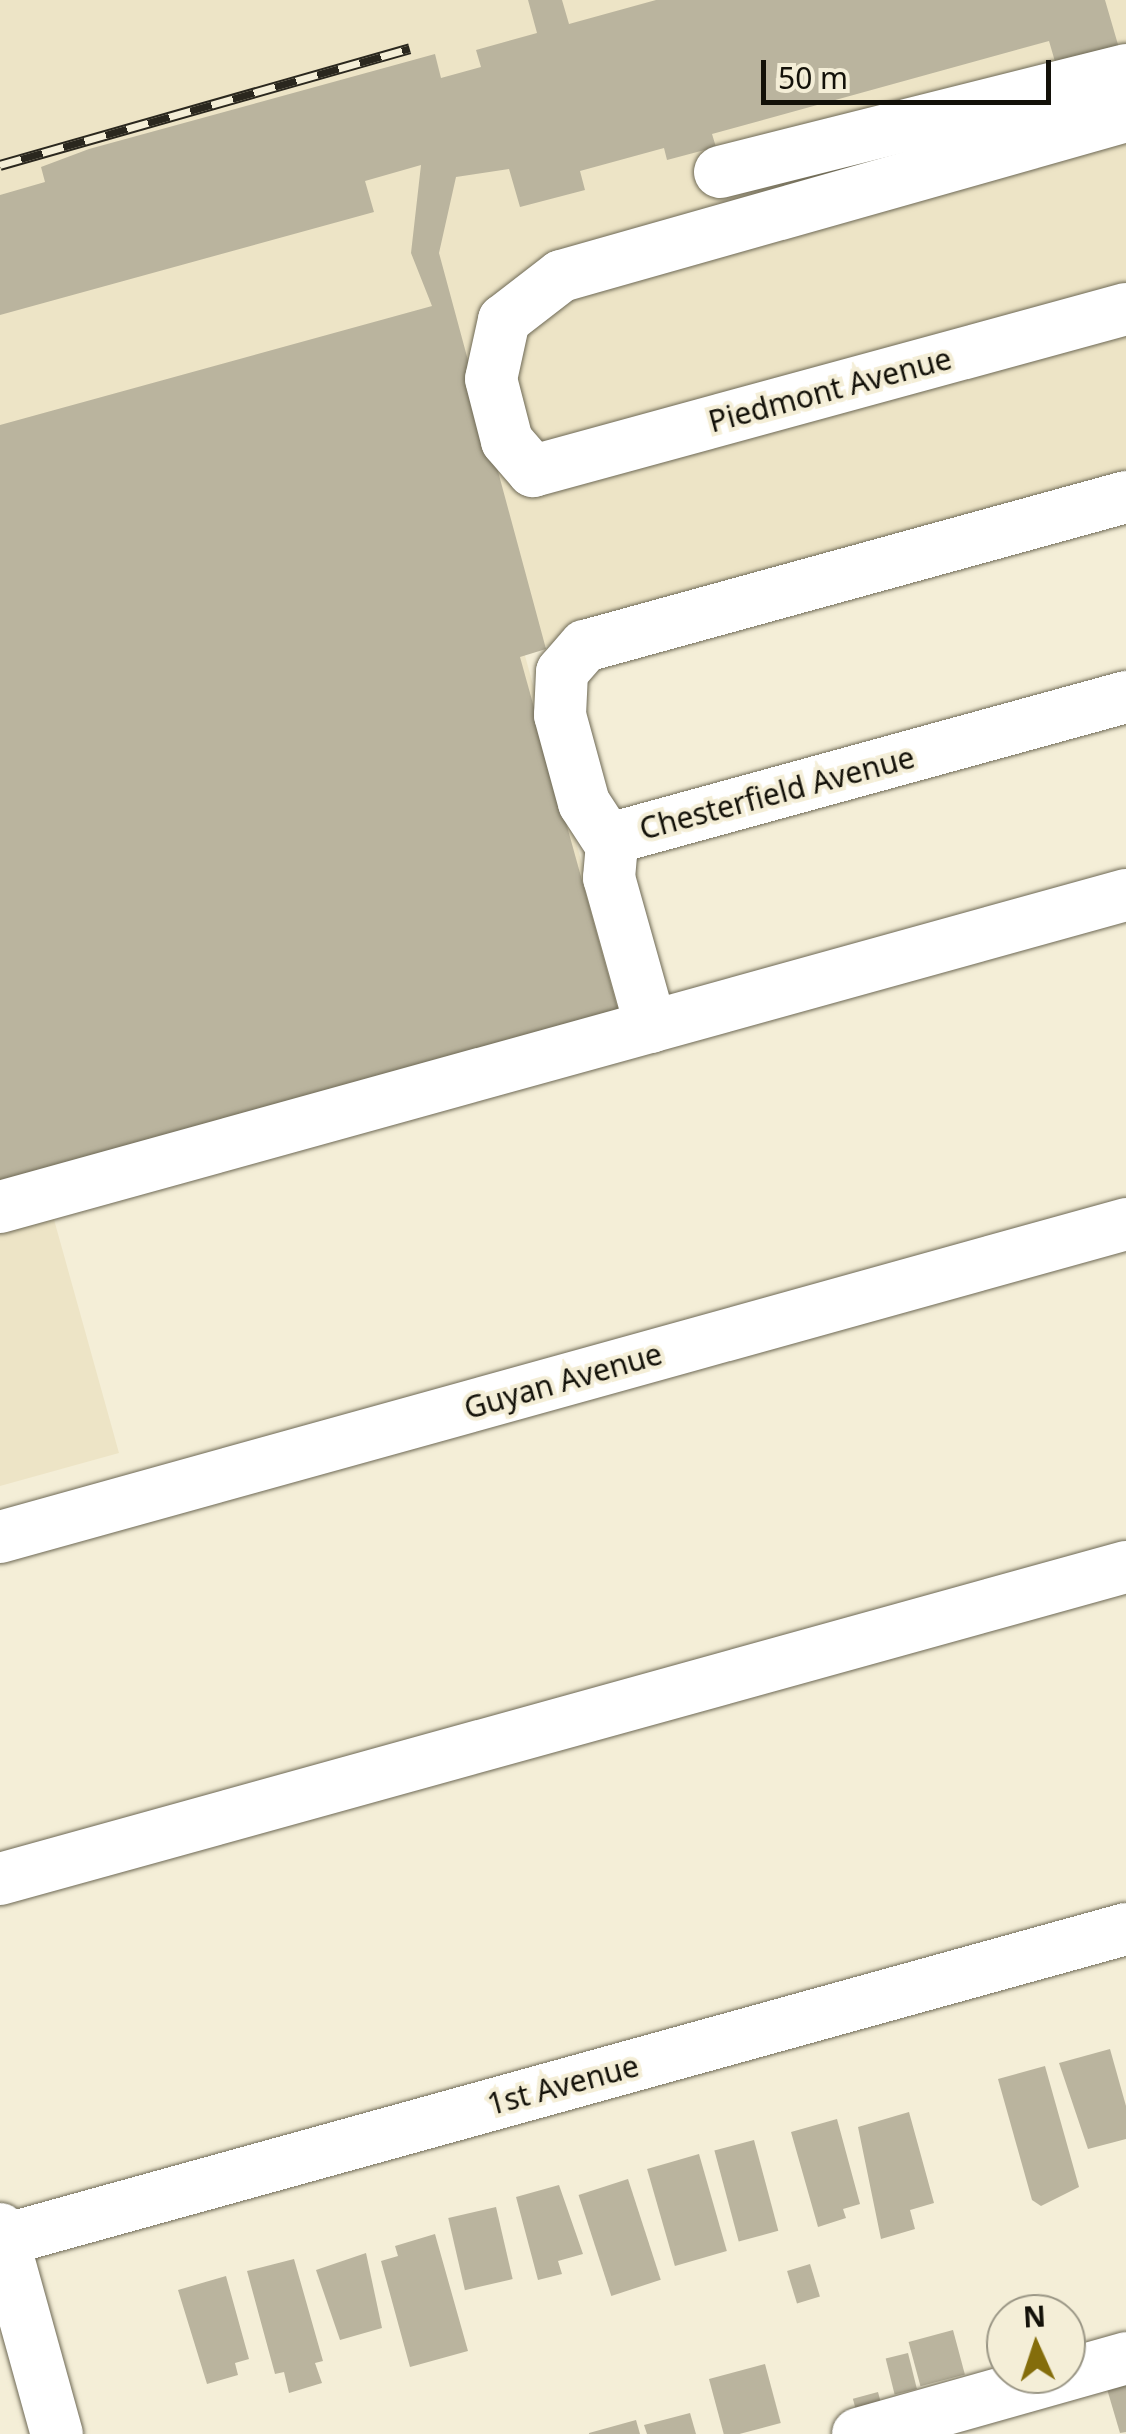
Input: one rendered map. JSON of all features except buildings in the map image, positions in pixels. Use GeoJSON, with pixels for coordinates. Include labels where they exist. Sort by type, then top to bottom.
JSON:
{"type":"FeatureCollection","features":[{"type":"Feature","properties":{"kind":"street"},"geometry":{"type":"LineString","coordinates":[[720,172],[1126,70]]}},
{"type":"Feature","properties":{"kind":"street","name":"Piedmont Avenue"},"geometry":{"type":"LineString","coordinates":[[1126,116],[638,250],[532,293],[504,320],[491,379],[507,441],[534,471],[1126,310]]}},
{"type":"Feature","properties":{"kind":"street"},"geometry":{"type":"LineString","coordinates":[[612,846],[584,803],[560,715],[562,672],[584,646],[1126,497]]}},
{"type":"Feature","properties":{"kind":"street","name":"Chesterfield Avenue"},"geometry":{"type":"LineString","coordinates":[[651,1026],[609,878],[612,846],[624,835],[1126,697]]}},
{"type":"Feature","properties":{"kind":"street"},"geometry":{"type":"LineString","coordinates":[[0,1207],[1126,895]]}},
{"type":"Feature","properties":{"kind":"street","name":"Guyan Avenue"},"geometry":{"type":"LineString","coordinates":[[0,1537],[1126,1224]]}},
{"type":"Feature","properties":{"kind":"street"},"geometry":{"type":"LineString","coordinates":[[0,1880],[1126,1567]]}},
{"type":"Feature","properties":{"kind":"street","name":"1st Avenue"},"geometry":{"type":"LineString","coordinates":[[1,2237],[1126,1929]]}},
{"type":"Feature","properties":{"kind":"street"},"geometry":{"type":"LineString","coordinates":[[1,2237],[57,2434]]}},
{"type":"Feature","properties":{"kind":"street"},"geometry":{"type":"LineString","coordinates":[[858,2434],[1126,2358]]}},
{"type":"Feature","properties":{"kind":"shaded area"},"geometry":{"type":"Polygon","coordinates":[[[0,0],[1126,0],[1126,485],[524,652],[634,1054],[53,1216],[119,1453],[0,1486],[0,0]]]}},
{"type":"Feature","properties":{"kind":"railway"},"geometry":{"type":"LineString","coordinates":[[0,165],[410,48]]}}]}
